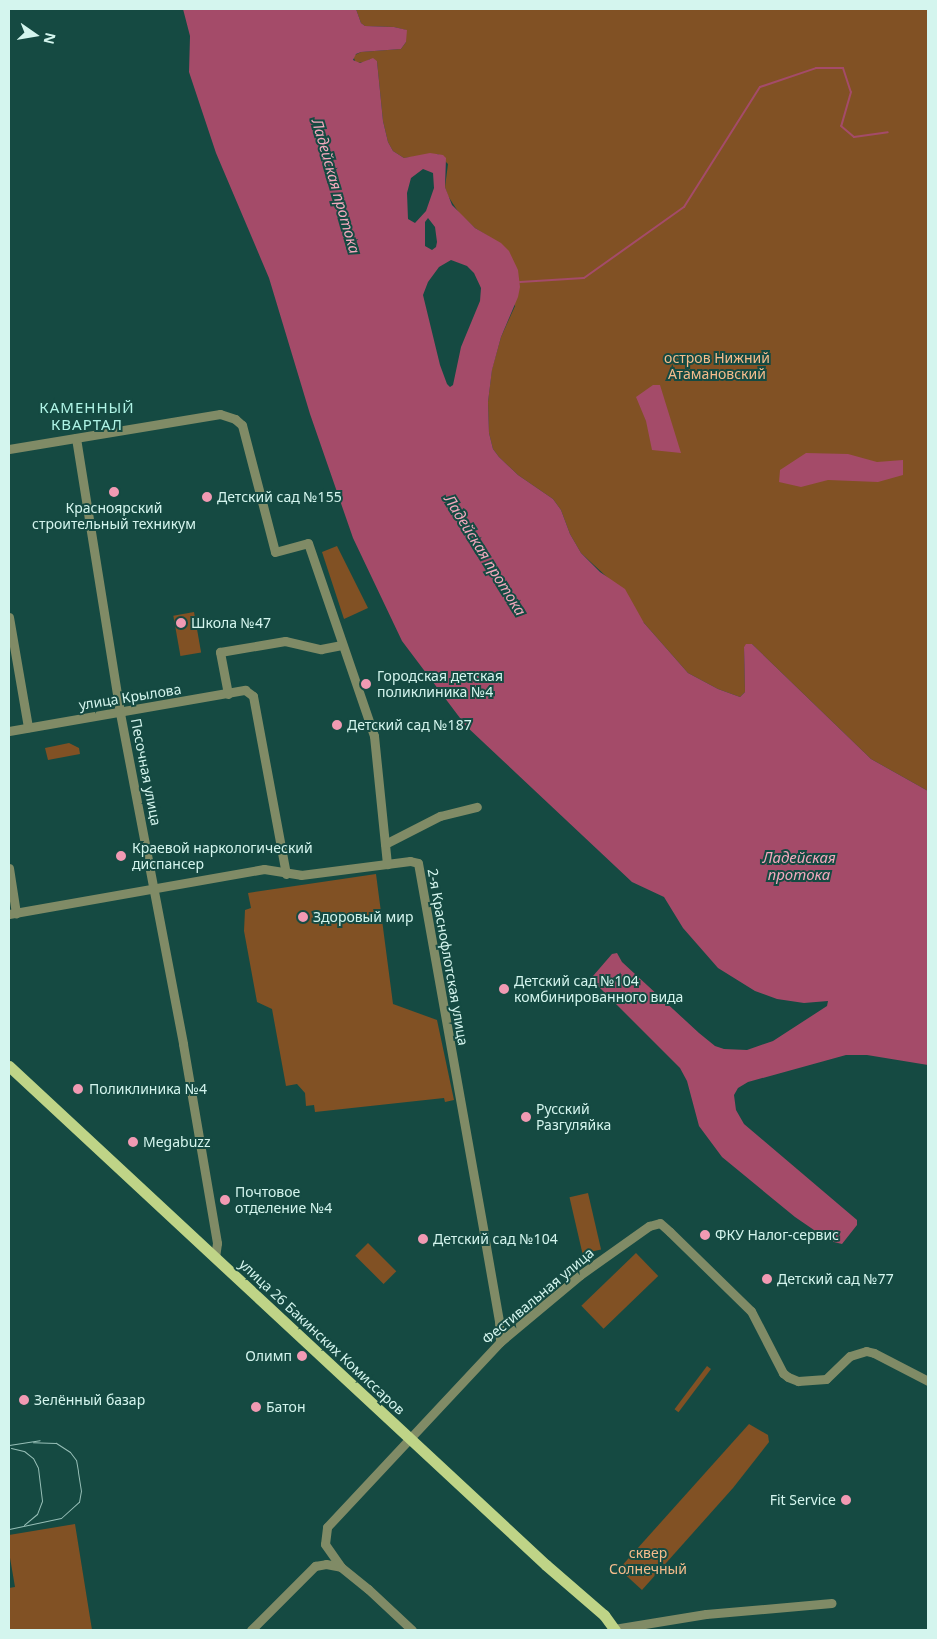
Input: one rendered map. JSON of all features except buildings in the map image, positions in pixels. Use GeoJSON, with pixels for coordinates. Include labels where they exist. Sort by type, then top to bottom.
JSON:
{"type":"FeatureCollection","features":[{"type":"Feature","properties":{"kind":"main road","name":"улица 26 Бакинских Комиссаров"},"geometry":{"type":"LineString","coordinates":[[9,1066],[409,1438],[604,1615],[614,1629]]}},
{"type":"Feature","properties":{"kind":"street"},"geometry":{"type":"LineString","coordinates":[[9,449],[220,414],[235,419],[242,425],[275,552],[308,543],[374,736],[387,864]]}},
{"type":"Feature","properties":{"kind":"street","name":"Песочная улица"},"geometry":{"type":"LineString","coordinates":[[76,438],[120,713],[154,888],[217,1243],[215,1258]]}},
{"type":"Feature","properties":{"kind":"street"},"geometry":{"type":"LineString","coordinates":[[9,617],[28,727]]}},
{"type":"Feature","properties":{"kind":"street"},"geometry":{"type":"LineString","coordinates":[[228,694],[220,652],[285,641],[321,649],[342,645]]}},
{"type":"Feature","properties":{"kind":"street","name":"улица Крылова"},"geometry":{"type":"LineString","coordinates":[[9,731],[245,690],[254,696],[286,874]]}},
{"type":"Feature","properties":{"kind":"street"},"geometry":{"type":"LineString","coordinates":[[385,844],[440,816],[477,808]]}},
{"type":"Feature","properties":{"kind":"street","name":"2-я Краснофлотская улица"},"geometry":{"type":"LineString","coordinates":[[13,913],[264,869],[301,875],[414,861],[420,866],[499,1321],[500,1342]]}},
{"type":"Feature","properties":{"kind":"street"},"geometry":{"type":"LineString","coordinates":[[9,868],[13,913]]}},
{"type":"Feature","properties":{"kind":"street","name":"Фестивальная улица"},"geometry":{"type":"LineString","coordinates":[[412,1630],[341,1567],[325,1544],[327,1527],[500,1342],[580,1276],[649,1226],[660,1224],[665,1228],[751,1311],[783,1373],[788,1378],[798,1380],[826,1379],[850,1356],[866,1351],[874,1353],[928,1381]]}},
{"type":"Feature","properties":{"kind":"street"},"geometry":{"type":"LineString","coordinates":[[250,1630],[315,1566],[326,1564],[341,1567]]}},
{"type":"Feature","properties":{"kind":"street"},"geometry":{"type":"LineString","coordinates":[[614,1629],[706,1614],[832,1603]]}},
{"type":"Feature","properties":{"kind":"green space","name":"остров Нижний Атамановский"},"geometry":{"type":"Polygon","coordinates":[[[356,9],[928,9],[928,791],[871,759],[752,644],[744,647],[745,692],[740,697],[718,689],[688,673],[608,578],[581,553],[570,534],[561,510],[553,499],[518,475],[493,449],[489,433],[488,402],[492,369],[501,337],[515,306],[488,236],[475,228],[459,213],[448,196],[445,187],[448,164],[438,154],[404,158],[393,151],[388,142],[383,121],[377,61],[370,59],[365,62],[356,63],[353,56],[361,52],[401,49],[406,42],[406,30],[394,27],[365,26],[361,23],[356,9]]]}},
{"type":"Feature","properties":{"kind":"green space"},"geometry":{"type":"Polygon","coordinates":[[[337,546],[368,608],[344,619],[322,552],[337,546]]]}},
{"type":"Feature","properties":{"kind":"green space"},"geometry":{"type":"Polygon","coordinates":[[[194,612],[201,652],[180,656],[173,616],[194,612]]]}},
{"type":"Feature","properties":{"kind":"green space"},"geometry":{"type":"Polygon","coordinates":[[[69,743],[79,748],[80,754],[48,760],[45,748],[69,743]]]}},
{"type":"Feature","properties":{"kind":"green space"},"geometry":{"type":"Polygon","coordinates":[[[376,874],[393,1004],[437,1020],[454,1100],[445,1102],[444,1098],[315,1112],[314,1105],[306,1106],[305,1093],[297,1084],[286,1086],[272,1009],[257,1002],[244,931],[245,910],[251,908],[248,893],[376,874]]]}},
{"type":"Feature","properties":{"kind":"green space"},"geometry":{"type":"Polygon","coordinates":[[[588,1193],[601,1250],[583,1254],[569,1197],[588,1193]]]}},
{"type":"Feature","properties":{"kind":"green space"},"geometry":{"type":"Polygon","coordinates":[[[368,1243],[396,1271],[384,1284],[355,1256],[368,1243]]]}},
{"type":"Feature","properties":{"kind":"green space"},"geometry":{"type":"Polygon","coordinates":[[[636,1253],[658,1276],[604,1329],[581,1306],[636,1253]]]}},
{"type":"Feature","properties":{"kind":"green space"},"geometry":{"type":"Polygon","coordinates":[[[707,1366],[711,1369],[678,1412],[675,1409],[707,1366]]]}},
{"type":"Feature","properties":{"kind":"green space","name":"сквер Солнечный"},"geometry":{"type":"Polygon","coordinates":[[[749,1424],[768,1435],[769,1442],[733,1488],[642,1590],[619,1569],[749,1424]]]}},
{"type":"Feature","properties":{"kind":"green space"},"geometry":{"type":"Polygon","coordinates":[[[75,1524],[92,1630],[9,1630],[9,1588],[15,1587],[9,1552],[9,1535],[75,1524]]]}},
{"type":"Feature","properties":{"kind":"water","name":"Ладейская протока"},"geometry":{"type":"Polygon","coordinates":[[[183,9],[356,9],[361,23],[365,26],[394,27],[407,30],[406,42],[401,49],[361,52],[356,54],[353,60],[360,63],[373,58],[377,61],[383,121],[388,142],[393,151],[404,158],[430,153],[443,155],[446,158],[445,187],[452,205],[475,228],[501,243],[509,251],[518,270],[520,287],[518,297],[501,337],[492,370],[488,402],[489,433],[493,449],[518,475],[553,499],[561,510],[570,534],[581,553],[600,572],[625,589],[644,623],[688,673],[718,689],[740,697],[745,692],[744,647],[746,644],[752,644],[871,759],[928,791],[928,1065],[867,1055],[846,1055],[748,1082],[738,1088],[734,1095],[736,1110],[744,1124],[857,1220],[857,1225],[842,1244],[830,1241],[795,1217],[722,1157],[699,1126],[687,1081],[680,1068],[595,983],[593,976],[612,954],[617,953],[622,962],[699,1033],[715,1046],[724,1049],[747,1050],[773,1041],[827,1006],[828,1001],[804,1003],[777,999],[755,991],[718,968],[683,928],[664,897],[632,882],[466,726],[402,641],[353,538],[310,414],[269,278],[216,153],[189,72],[190,36],[183,9]],[[423,169],[411,178],[407,193],[408,219],[415,223],[426,211],[434,188],[433,173],[423,169]],[[428,218],[425,222],[425,246],[432,250],[436,247],[437,242],[435,227],[428,218]],[[451,260],[439,267],[428,282],[423,295],[440,365],[450,387],[453,385],[461,347],[480,301],[481,288],[474,273],[467,266],[451,260]]]}},
{"type":"Feature","properties":{"kind":"water"},"geometry":{"type":"Polygon","coordinates":[[[653,385],[660,385],[681,453],[652,450],[646,421],[636,397],[653,385]]]}},
{"type":"Feature","properties":{"kind":"water"},"geometry":{"type":"Polygon","coordinates":[[[806,453],[848,454],[877,462],[903,460],[903,475],[878,482],[828,480],[801,487],[779,482],[780,470],[806,453]]]}},
{"type":"Feature","properties":{"kind":"waterway"},"geometry":{"type":"LineString","coordinates":[[520,282],[584,278],[684,207],[760,87],[816,68],[843,68],[851,92],[841,126],[854,137],[888,132]]}},
{"type":"Feature","properties":{"kind":"tram line"},"geometry":{"type":"LineString","coordinates":[[9,1445],[40,1440]]}},
{"type":"Feature","properties":{"kind":"tram line"},"geometry":{"type":"LineString","coordinates":[[9,1529],[61,1518],[79,1502],[81,1491],[78,1471],[76,1460],[70,1452],[56,1443],[33,1442]]}},
{"type":"Feature","properties":{"kind":"tram line"},"geometry":{"type":"LineString","coordinates":[[11,1448],[24,1451],[33,1458],[38,1468],[42,1501],[37,1514],[24,1525]]}},
{"type":"Feature","properties":{"kind":"place","name":"Красноярский строительный техникум"},"geometry":{"type":"Point","coordinates":[114,492]}},
{"type":"Feature","properties":{"kind":"place","name":"Детский сад №155"},"geometry":{"type":"Point","coordinates":[207,497]}},
{"type":"Feature","properties":{"kind":"place","name":"Школа №47"},"geometry":{"type":"Point","coordinates":[181,623]}},
{"type":"Feature","properties":{"kind":"place","name":"Городская детская поликлиника №4"},"geometry":{"type":"Point","coordinates":[366,684]}},
{"type":"Feature","properties":{"kind":"place","name":"Детский сад №187"},"geometry":{"type":"Point","coordinates":[337,725]}},
{"type":"Feature","properties":{"kind":"place","name":"Краевой наркологический диспансер"},"geometry":{"type":"Point","coordinates":[121,856]}},
{"type":"Feature","properties":{"kind":"place","name":"Здоровый мир"},"geometry":{"type":"Point","coordinates":[303,917]}},
{"type":"Feature","properties":{"kind":"place","name":"Детский сад №104 комбинированного вида"},"geometry":{"type":"Point","coordinates":[504,989]}},
{"type":"Feature","properties":{"kind":"place","name":"Поликлиника №4"},"geometry":{"type":"Point","coordinates":[78,1089]}},
{"type":"Feature","properties":{"kind":"place","name":"Русский Разгуляйка"},"geometry":{"type":"Point","coordinates":[526,1117]}},
{"type":"Feature","properties":{"kind":"place","name":"Megabuzz"},"geometry":{"type":"Point","coordinates":[133,1142]}},
{"type":"Feature","properties":{"kind":"place","name":"Почтовое отделение №4"},"geometry":{"type":"Point","coordinates":[225,1200]}},
{"type":"Feature","properties":{"kind":"place","name":"ФКУ Налог-сервис"},"geometry":{"type":"Point","coordinates":[705,1235]}},
{"type":"Feature","properties":{"kind":"place","name":"Детский сад №104"},"geometry":{"type":"Point","coordinates":[423,1239]}},
{"type":"Feature","properties":{"kind":"place","name":"Детский сад №77"},"geometry":{"type":"Point","coordinates":[767,1279]}},
{"type":"Feature","properties":{"kind":"place","name":"Олимп"},"geometry":{"type":"Point","coordinates":[302,1356]}},
{"type":"Feature","properties":{"kind":"place","name":"Зелённый базар"},"geometry":{"type":"Point","coordinates":[24,1400]}},
{"type":"Feature","properties":{"kind":"place","name":"Батон"},"geometry":{"type":"Point","coordinates":[256,1407]}},
{"type":"Feature","properties":{"kind":"place","name":"Fit Service"},"geometry":{"type":"Point","coordinates":[846,1500]}},
{"type":"Feature","properties":{"kind":"district","name":"КАМЕННЫЙ КВАРТАЛ"},"geometry":{"type":"Point","coordinates":[87,416]}}]}
